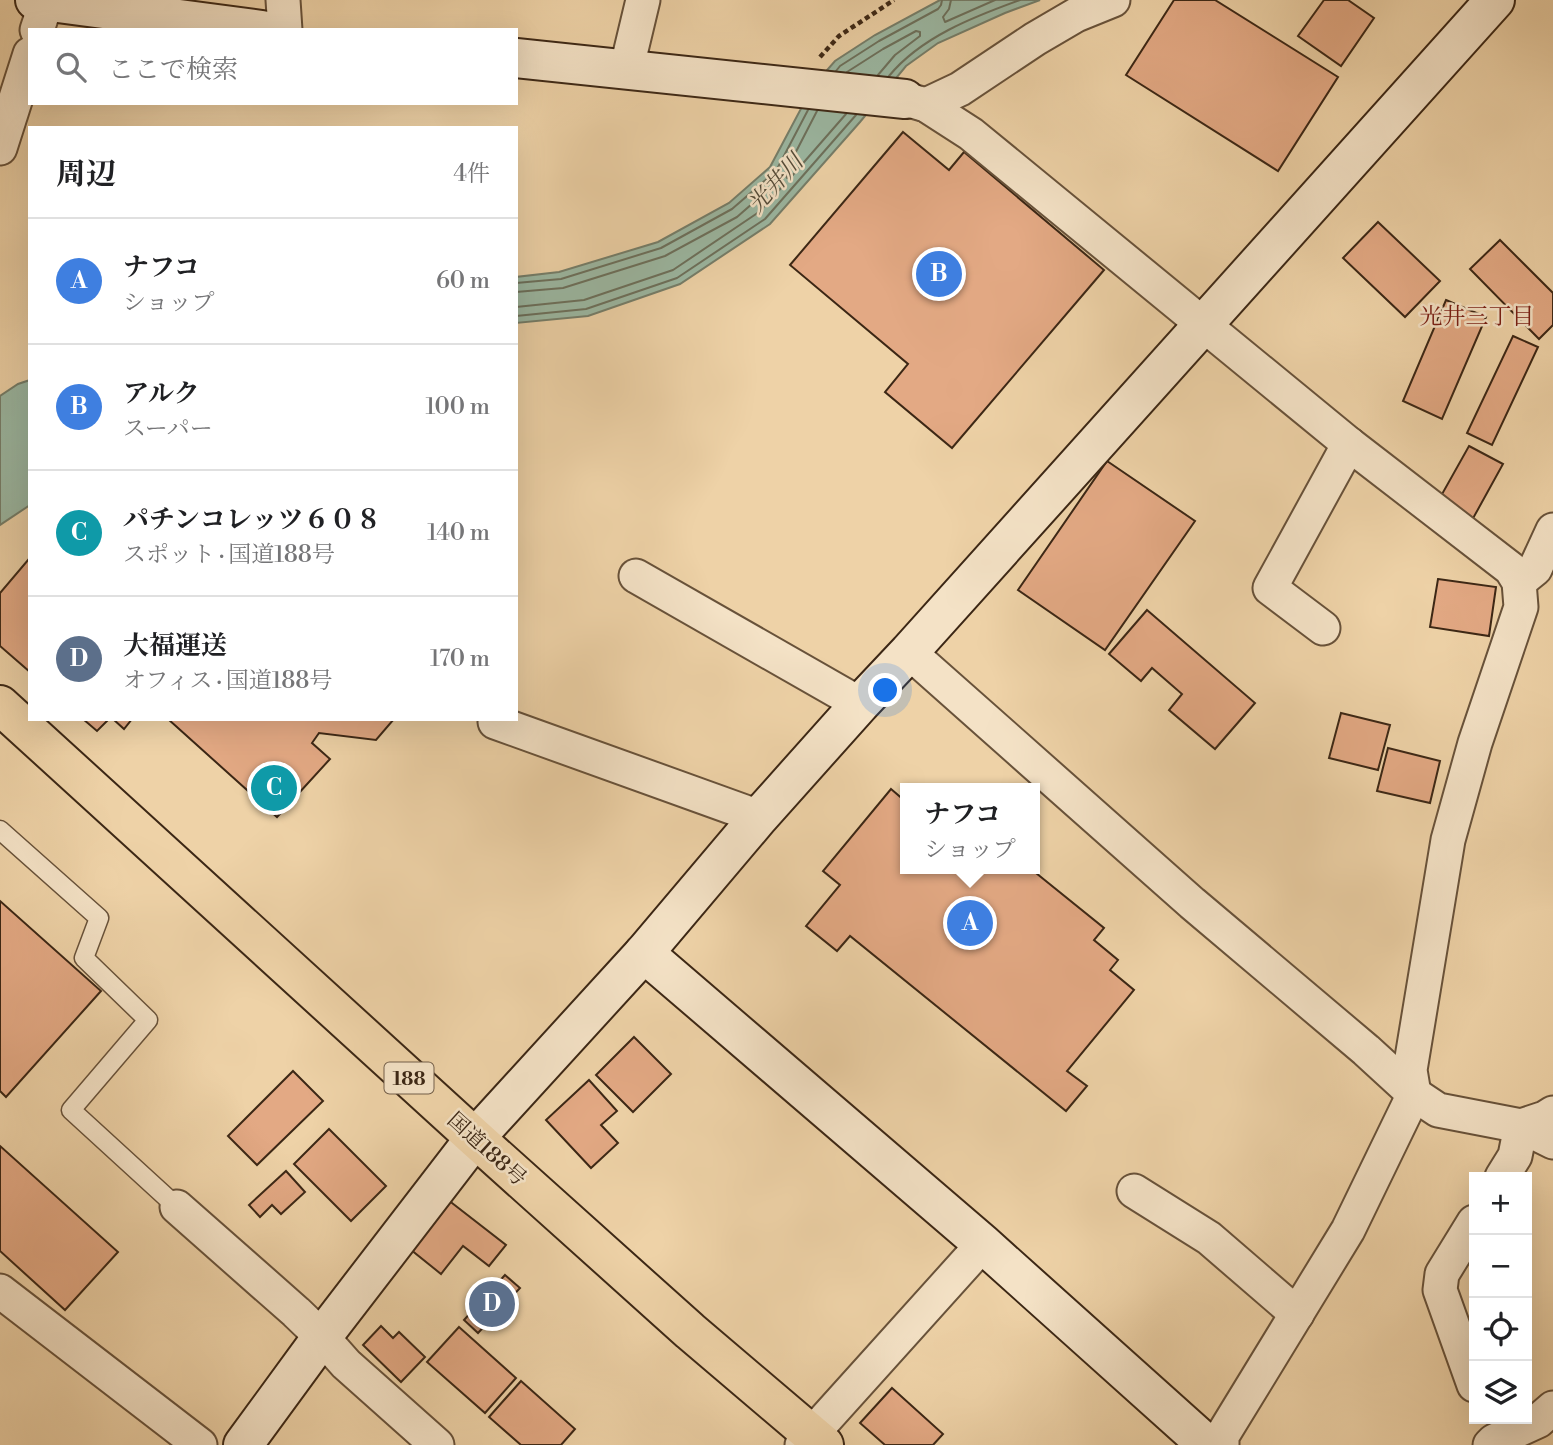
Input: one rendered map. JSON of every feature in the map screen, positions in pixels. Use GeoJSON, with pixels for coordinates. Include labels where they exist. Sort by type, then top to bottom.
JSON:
{"type":"FeatureCollection","features":[{"type":"Feature","properties":{"kind":"highway","name":"国道188号"},"geometry":{"type":"LineString","coordinates":[[0,705],[475,1138],[813,1441]]}},
{"type":"Feature","properties":{"kind":"street"},"geometry":{"type":"LineString","coordinates":[[35,0],[247,28]]}},
{"type":"Feature","properties":{"kind":"street"},"geometry":{"type":"LineString","coordinates":[[283,0],[285,28]]}},
{"type":"Feature","properties":{"kind":"street"},"geometry":{"type":"LineString","coordinates":[[626,71],[643,0]]}},
{"type":"Feature","properties":{"kind":"street"},"geometry":{"type":"LineString","coordinates":[[916,102],[960,89],[1076,15],[1113,0]]}},
{"type":"Feature","properties":{"kind":"street"},"geometry":{"type":"LineString","coordinates":[[243,1445],[475,1138],[644,953],[759,817],[860,704],[1495,0]]}},
{"type":"Feature","properties":{"kind":"street"},"geometry":{"type":"LineString","coordinates":[[38,28],[43,1]]}},
{"type":"Feature","properties":{"kind":"street"},"geometry":{"type":"LineString","coordinates":[[518,58],[916,102],[971,134],[1349,444],[1510,569],[1519,582],[1521,607],[1475,743],[1448,840],[1410,1070],[1414,1094],[1348,1230],[1222,1436],[1222,1445]]}},
{"type":"Feature","properties":{"kind":"street"},"geometry":{"type":"LineString","coordinates":[[0,148],[28,60]]}},
{"type":"Feature","properties":{"kind":"street"},"geometry":{"type":"LineString","coordinates":[[1323,628],[1270,588],[1349,444]]}},
{"type":"Feature","properties":{"kind":"street"},"geometry":{"type":"LineString","coordinates":[[1519,582],[1535,569],[1553,530]]}},
{"type":"Feature","properties":{"kind":"street"},"geometry":{"type":"LineString","coordinates":[[636,576],[860,704]]}},
{"type":"Feature","properties":{"kind":"street"},"geometry":{"type":"LineString","coordinates":[[909,652],[1192,903],[1414,1094],[1438,1110],[1521,1126],[1553,1142]]}},
{"type":"Feature","properties":{"kind":"street"},"geometry":{"type":"LineString","coordinates":[[495,722],[759,817]]}},
{"type":"Feature","properties":{"kind":"street"},"geometry":{"type":"LineString","coordinates":[[644,953],[983,1244],[1207,1445]]}},
{"type":"Feature","properties":{"kind":"street"},"geometry":{"type":"LineString","coordinates":[[1521,1126],[1553,1113]]}},
{"type":"Feature","properties":{"kind":"street"},"geometry":{"type":"LineString","coordinates":[[1505,1172],[1514,1156],[1521,1126]]}},
{"type":"Feature","properties":{"kind":"street"},"geometry":{"type":"LineString","coordinates":[[1134,1191],[1209,1238],[1297,1314]]}},
{"type":"Feature","properties":{"kind":"street"},"geometry":{"type":"LineString","coordinates":[[177,1207],[322,1337],[346,1364],[436,1445]]}},
{"type":"Feature","properties":{"kind":"street"},"geometry":{"type":"LineString","coordinates":[[1469,1230],[1442,1275],[1440,1290],[1469,1371]]}},
{"type":"Feature","properties":{"kind":"street"},"geometry":{"type":"LineString","coordinates":[[813,1441],[983,1244]]}},
{"type":"Feature","properties":{"kind":"street"},"geometry":{"type":"LineString","coordinates":[[0,1291],[200,1445]]}},
{"type":"Feature","properties":{"kind":"street"},"geometry":{"type":"LineString","coordinates":[[1490,1435],[1538,1421],[1553,1408]]}},
{"type":"Feature","properties":{"kind":"lane"},"geometry":{"type":"LineString","coordinates":[[0,831],[99,918],[84,958],[148,1020],[71,1110],[177,1207]]}},
{"type":"Feature","properties":{"kind":"path"},"geometry":{"type":"LineString","coordinates":[[809,89],[818,59],[839,36],[894,0]]}},
{"type":"Feature","properties":{"kind":"water","name":"光井川"},"geometry":{"type":"Polygon","coordinates":[[[940,0],[1040,0],[938,43],[906,66],[770,224],[680,284],[588,316],[518,323],[518,277],[559,272],[658,242],[729,203],[770,167],[813,86],[835,61],[875,35],[940,0]]]}},
{"type":"Feature","properties":{"kind":"water"},"geometry":{"type":"Polygon","coordinates":[[[28,381],[28,506],[0,525],[0,396],[28,381]]]}},
{"type":"Feature","properties":{"kind":"building"},"geometry":{"type":"Polygon","coordinates":[[[1174,0],[1215,0],[1338,77],[1278,171],[1126,75],[1174,0]]]}},
{"type":"Feature","properties":{"kind":"building"},"geometry":{"type":"Polygon","coordinates":[[[1324,0],[1348,0],[1374,18],[1341,66],[1298,36],[1324,0]]]}},
{"type":"Feature","properties":{"kind":"building"},"geometry":{"type":"Polygon","coordinates":[[[903,132],[949,170],[964,152],[1104,270],[952,448],[885,392],[908,364],[790,265],[903,132]]]}},
{"type":"Feature","properties":{"kind":"building"},"geometry":{"type":"Polygon","coordinates":[[[1378,222],[1440,281],[1405,317],[1343,258],[1378,222]]]}},
{"type":"Feature","properties":{"kind":"building"},"geometry":{"type":"Polygon","coordinates":[[[1500,240],[1553,293],[1553,325],[1539,339],[1470,269],[1500,240]]]}},
{"type":"Feature","properties":{"kind":"building"},"geometry":{"type":"Polygon","coordinates":[[[1446,300],[1486,317],[1442,419],[1403,401],[1446,300]]]}},
{"type":"Feature","properties":{"kind":"building"},"geometry":{"type":"Polygon","coordinates":[[[1513,336],[1538,347],[1492,445],[1467,433],[1513,336]]]}},
{"type":"Feature","properties":{"kind":"building"},"geometry":{"type":"Polygon","coordinates":[[[1469,446],[1503,464],[1471,522],[1437,503],[1469,446]]]}},
{"type":"Feature","properties":{"kind":"building"},"geometry":{"type":"Polygon","coordinates":[[[1107,461],[1195,521],[1105,650],[1018,590],[1107,461]]]}},
{"type":"Feature","properties":{"kind":"building"},"geometry":{"type":"Polygon","coordinates":[[[28,560],[28,670],[0,646],[0,593],[28,560]]]}},
{"type":"Feature","properties":{"kind":"building"},"geometry":{"type":"Polygon","coordinates":[[[1438,579],[1496,587],[1489,636],[1430,627],[1438,579]]]}},
{"type":"Feature","properties":{"kind":"building"},"geometry":{"type":"Polygon","coordinates":[[[1147,610],[1255,703],[1215,749],[1169,710],[1182,694],[1152,668],[1141,681],[1109,654],[1147,610]]]}},
{"type":"Feature","properties":{"kind":"building"},"geometry":{"type":"Polygon","coordinates":[[[1341,713],[1390,725],[1378,770],[1329,758],[1341,713]]]}},
{"type":"Feature","properties":{"kind":"building"},"geometry":{"type":"Polygon","coordinates":[[[85,721],[107,721],[97,731],[85,721]]]}},
{"type":"Feature","properties":{"kind":"building"},"geometry":{"type":"Polygon","coordinates":[[[115,721],[130,721],[124,729],[115,721]]]}},
{"type":"Feature","properties":{"kind":"building"},"geometry":{"type":"Polygon","coordinates":[[[170,721],[392,721],[376,740],[319,733],[312,743],[330,759],[277,817],[170,721]]]}},
{"type":"Feature","properties":{"kind":"building"},"geometry":{"type":"Polygon","coordinates":[[[1388,748],[1440,761],[1430,803],[1377,791],[1388,748]]]}},
{"type":"Feature","properties":{"kind":"building"},"geometry":{"type":"Polygon","coordinates":[[[891,789],[900,797],[900,874],[1037,874],[1104,928],[1094,940],[1118,960],[1110,970],[1134,990],[1067,1071],[1087,1086],[1066,1111],[850,936],[837,951],[806,926],[840,885],[823,871],[891,789]]]}},
{"type":"Feature","properties":{"kind":"building"},"geometry":{"type":"Polygon","coordinates":[[[0,901],[101,991],[6,1097],[0,1091],[0,901]]]}},
{"type":"Feature","properties":{"kind":"building"},"geometry":{"type":"Polygon","coordinates":[[[634,1037],[671,1074],[633,1112],[596,1075],[634,1037]]]}},
{"type":"Feature","properties":{"kind":"building"},"geometry":{"type":"Polygon","coordinates":[[[293,1071],[323,1101],[257,1165],[228,1136],[293,1071]]]}},
{"type":"Feature","properties":{"kind":"building"},"geometry":{"type":"Polygon","coordinates":[[[589,1080],[617,1111],[601,1125],[618,1143],[591,1168],[546,1120],[589,1080]]]}},
{"type":"Feature","properties":{"kind":"building"},"geometry":{"type":"Polygon","coordinates":[[[329,1129],[386,1186],[351,1221],[294,1164],[329,1129]]]}},
{"type":"Feature","properties":{"kind":"building"},"geometry":{"type":"Polygon","coordinates":[[[0,1146],[118,1252],[65,1310],[0,1251],[0,1146]]]}},
{"type":"Feature","properties":{"kind":"building"},"geometry":{"type":"Polygon","coordinates":[[[286,1171],[305,1192],[281,1214],[272,1205],[260,1217],[249,1205],[286,1171]]]}},
{"type":"Feature","properties":{"kind":"building"},"geometry":{"type":"Polygon","coordinates":[[[443,1196],[506,1245],[489,1266],[463,1246],[441,1274],[405,1245],[443,1196]]]}},
{"type":"Feature","properties":{"kind":"building"},"geometry":{"type":"Polygon","coordinates":[[[505,1275],[520,1288],[478,1333],[464,1320],[505,1275]]]}},
{"type":"Feature","properties":{"kind":"building"},"geometry":{"type":"Polygon","coordinates":[[[381,1326],[393,1338],[399,1332],[425,1357],[401,1382],[363,1345],[381,1326]]]}},
{"type":"Feature","properties":{"kind":"building"},"geometry":{"type":"Polygon","coordinates":[[[459,1327],[516,1378],[485,1413],[427,1362],[459,1327]]]}},
{"type":"Feature","properties":{"kind":"building"},"geometry":{"type":"Polygon","coordinates":[[[521,1381],[575,1429],[561,1445],[521,1445],[489,1417],[521,1381]]]}},
{"type":"Feature","properties":{"kind":"building"},"geometry":{"type":"Polygon","coordinates":[[[892,1388],[943,1434],[933,1445],[885,1445],[860,1423],[892,1388]]]}},
{"type":"Feature","properties":{"kind":"place","name":"アルク"},"geometry":{"type":"Point","coordinates":[939,274]}},
{"type":"Feature","properties":{"kind":"place","name":"パチンコレッツ６０８"},"geometry":{"type":"Point","coordinates":[274,788]}},
{"type":"Feature","properties":{"kind":"place","name":"ナフコ"},"geometry":{"type":"Point","coordinates":[970,923]}},
{"type":"Feature","properties":{"kind":"place","name":"大福運送"},"geometry":{"type":"Point","coordinates":[492,1304]}},
{"type":"Feature","properties":{"kind":"district","name":"光井三丁目"},"geometry":{"type":"Point","coordinates":[1477,316]}}]}
